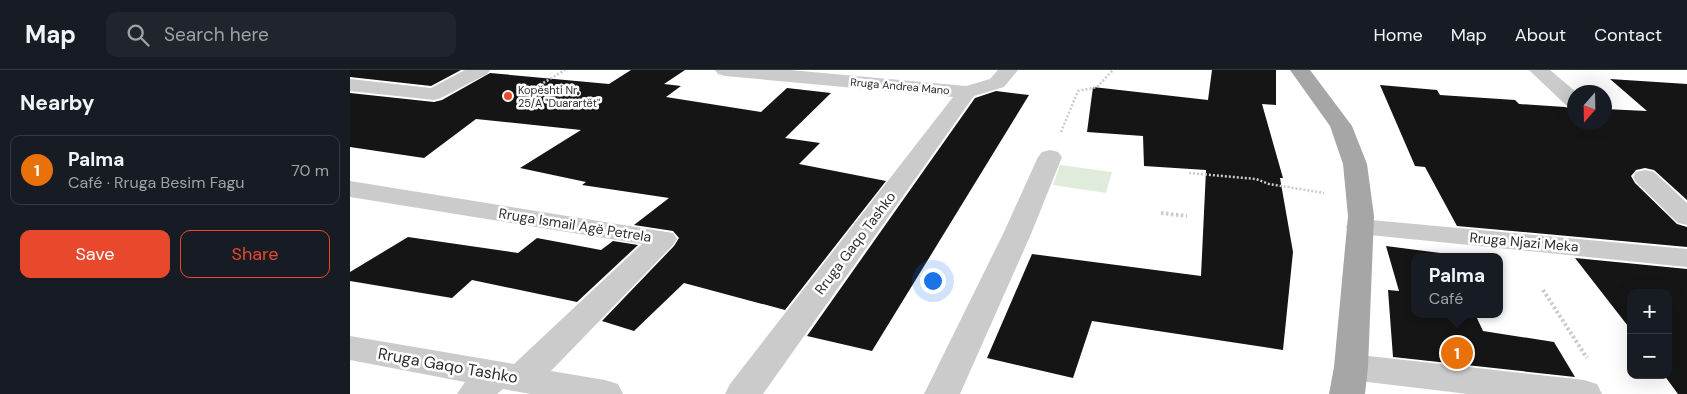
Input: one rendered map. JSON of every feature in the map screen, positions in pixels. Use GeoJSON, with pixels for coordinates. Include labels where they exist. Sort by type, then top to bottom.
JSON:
{"type":"FeatureCollection","features":[{"type":"Feature","properties":{"kind":"main road"},"geometry":{"type":"LineString","coordinates":[[1300,70],[1341,126],[1355,164],[1361,216],[1349,381]]}},
{"type":"Feature","properties":{"kind":"street"},"geometry":{"type":"LineString","coordinates":[[350,84],[434,94],[480,70]]}},
{"type":"Feature","properties":{"kind":"street","name":"Rruga Andrea Mano"},"geometry":{"type":"LineString","coordinates":[[725,70],[967,92],[997,83],[1008,70]]}},
{"type":"Feature","properties":{"kind":"street"},"geometry":{"type":"LineString","coordinates":[[1539,70],[1567,96]]}},
{"type":"Feature","properties":{"kind":"street","name":"Rruga Gaqo Tashko"},"geometry":{"type":"LineString","coordinates":[[743,394],[967,92]]}},
{"type":"Feature","properties":{"kind":"street"},"geometry":{"type":"LineString","coordinates":[[942,394],[1017,234],[1050,157]]}},
{"type":"Feature","properties":{"kind":"street"},"geometry":{"type":"LineString","coordinates":[[1646,176],[1687,217]]}},
{"type":"Feature","properties":{"kind":"street","name":"Rruga Ismail Agë Petrela"},"geometry":{"type":"LineString","coordinates":[[350,189],[663,238],[497,382]]}},
{"type":"Feature","properties":{"kind":"street","name":"Rruga Njazi Meka"},"geometry":{"type":"LineString","coordinates":[[1360,227],[1687,258]]}},
{"type":"Feature","properties":{"kind":"street","name":"Rruga Gaqo Tashko"},"geometry":{"type":"LineString","coordinates":[[356,355],[497,382],[606,394]]}},
{"type":"Feature","properties":{"kind":"street"},"geometry":{"type":"LineString","coordinates":[[1349,381],[1587,378]]}},
{"type":"Feature","properties":{"kind":"path"},"geometry":{"type":"LineString","coordinates":[[533,89],[565,70]]}},
{"type":"Feature","properties":{"kind":"path"},"geometry":{"type":"LineString","coordinates":[[1064,124],[1078,91],[1097,87],[1113,70]]}},
{"type":"Feature","properties":{"kind":"path"},"geometry":{"type":"LineString","coordinates":[[1189,173],[1256,179],[1270,184],[1359,198]]}},
{"type":"Feature","properties":{"kind":"path"},"geometry":{"type":"LineString","coordinates":[[1161,213],[1187,216]]}},
{"type":"Feature","properties":{"kind":"path"},"geometry":{"type":"LineString","coordinates":[[1544,290],[1587,378]]}},
{"type":"Feature","properties":{"kind":"green space"},"geometry":{"type":"Polygon","coordinates":[[[1060,165],[1112,172],[1106,193],[1053,185],[1060,165]]]}},
{"type":"Feature","properties":{"kind":"building"},"geometry":{"type":"Polygon","coordinates":[[[350,70],[461,70],[431,86],[350,77],[350,70]]]}},
{"type":"Feature","properties":{"kind":"building"},"geometry":{"type":"Polygon","coordinates":[[[631,70],[685,70],[664,84],[681,86],[666,97],[761,112],[787,88],[831,93],[785,138],[820,143],[799,164],[886,181],[785,310],[684,283],[634,331],[602,321],[674,246],[679,238],[673,231],[634,225],[669,198],[582,185],[586,182],[520,168],[581,130],[476,119],[424,158],[350,147],[350,93],[434,102],[442,100],[490,73],[609,84],[631,70]]]}},
{"type":"Feature","properties":{"kind":"building"},"geometry":{"type":"Polygon","coordinates":[[[1212,70],[1276,70],[1276,105],[1262,104],[1283,178],[1280,178],[1293,252],[1283,350],[1092,321],[1073,378],[987,358],[1032,254],[1201,276],[1206,170],[1144,166],[1143,136],[1087,132],[1093,87],[1208,100],[1212,70]]]}},
{"type":"Feature","properties":{"kind":"building"},"geometry":{"type":"Polygon","coordinates":[[[1610,79],[1687,84],[1687,200],[1654,170],[1645,168],[1636,170],[1631,176],[1635,183],[1677,224],[1687,227],[1687,247],[1457,226],[1425,167],[1415,166],[1380,85],[1437,90],[1440,95],[1515,100],[1519,104],[1565,107],[1567,108],[1567,130],[1612,130],[1612,109],[1647,111],[1610,79]]]}},
{"type":"Feature","properties":{"kind":"building"},"geometry":{"type":"Polygon","coordinates":[[[996,91],[1029,95],[872,351],[807,336],[975,98],[996,91]]]}},
{"type":"Feature","properties":{"kind":"building"},"geometry":{"type":"Polygon","coordinates":[[[408,237],[518,253],[537,238],[601,250],[613,241],[638,245],[577,302],[472,280],[452,298],[350,281],[350,272],[408,237]]]}},
{"type":"Feature","properties":{"kind":"building"},"geometry":{"type":"Polygon","coordinates":[[[1386,246],[1440,253],[1411,253],[1411,318],[1477,318],[1483,331],[1554,342],[1575,377],[1393,357],[1388,290],[1399,291],[1386,246]]]}},
{"type":"Feature","properties":{"kind":"building"},"geometry":{"type":"Polygon","coordinates":[[[1575,258],[1687,269],[1687,394],[1678,394],[1667,379],[1672,379],[1672,289],[1627,289],[1627,325],[1575,258]]]}},
{"type":"Feature","properties":{"kind":"place","name":"Kopështi Nr. 25/A \"Duarartët\""},"geometry":{"type":"Point","coordinates":[508,96]}},
{"type":"Feature","properties":{"kind":"place","name":"Palma"},"geometry":{"type":"Point","coordinates":[1457,353]}}]}
